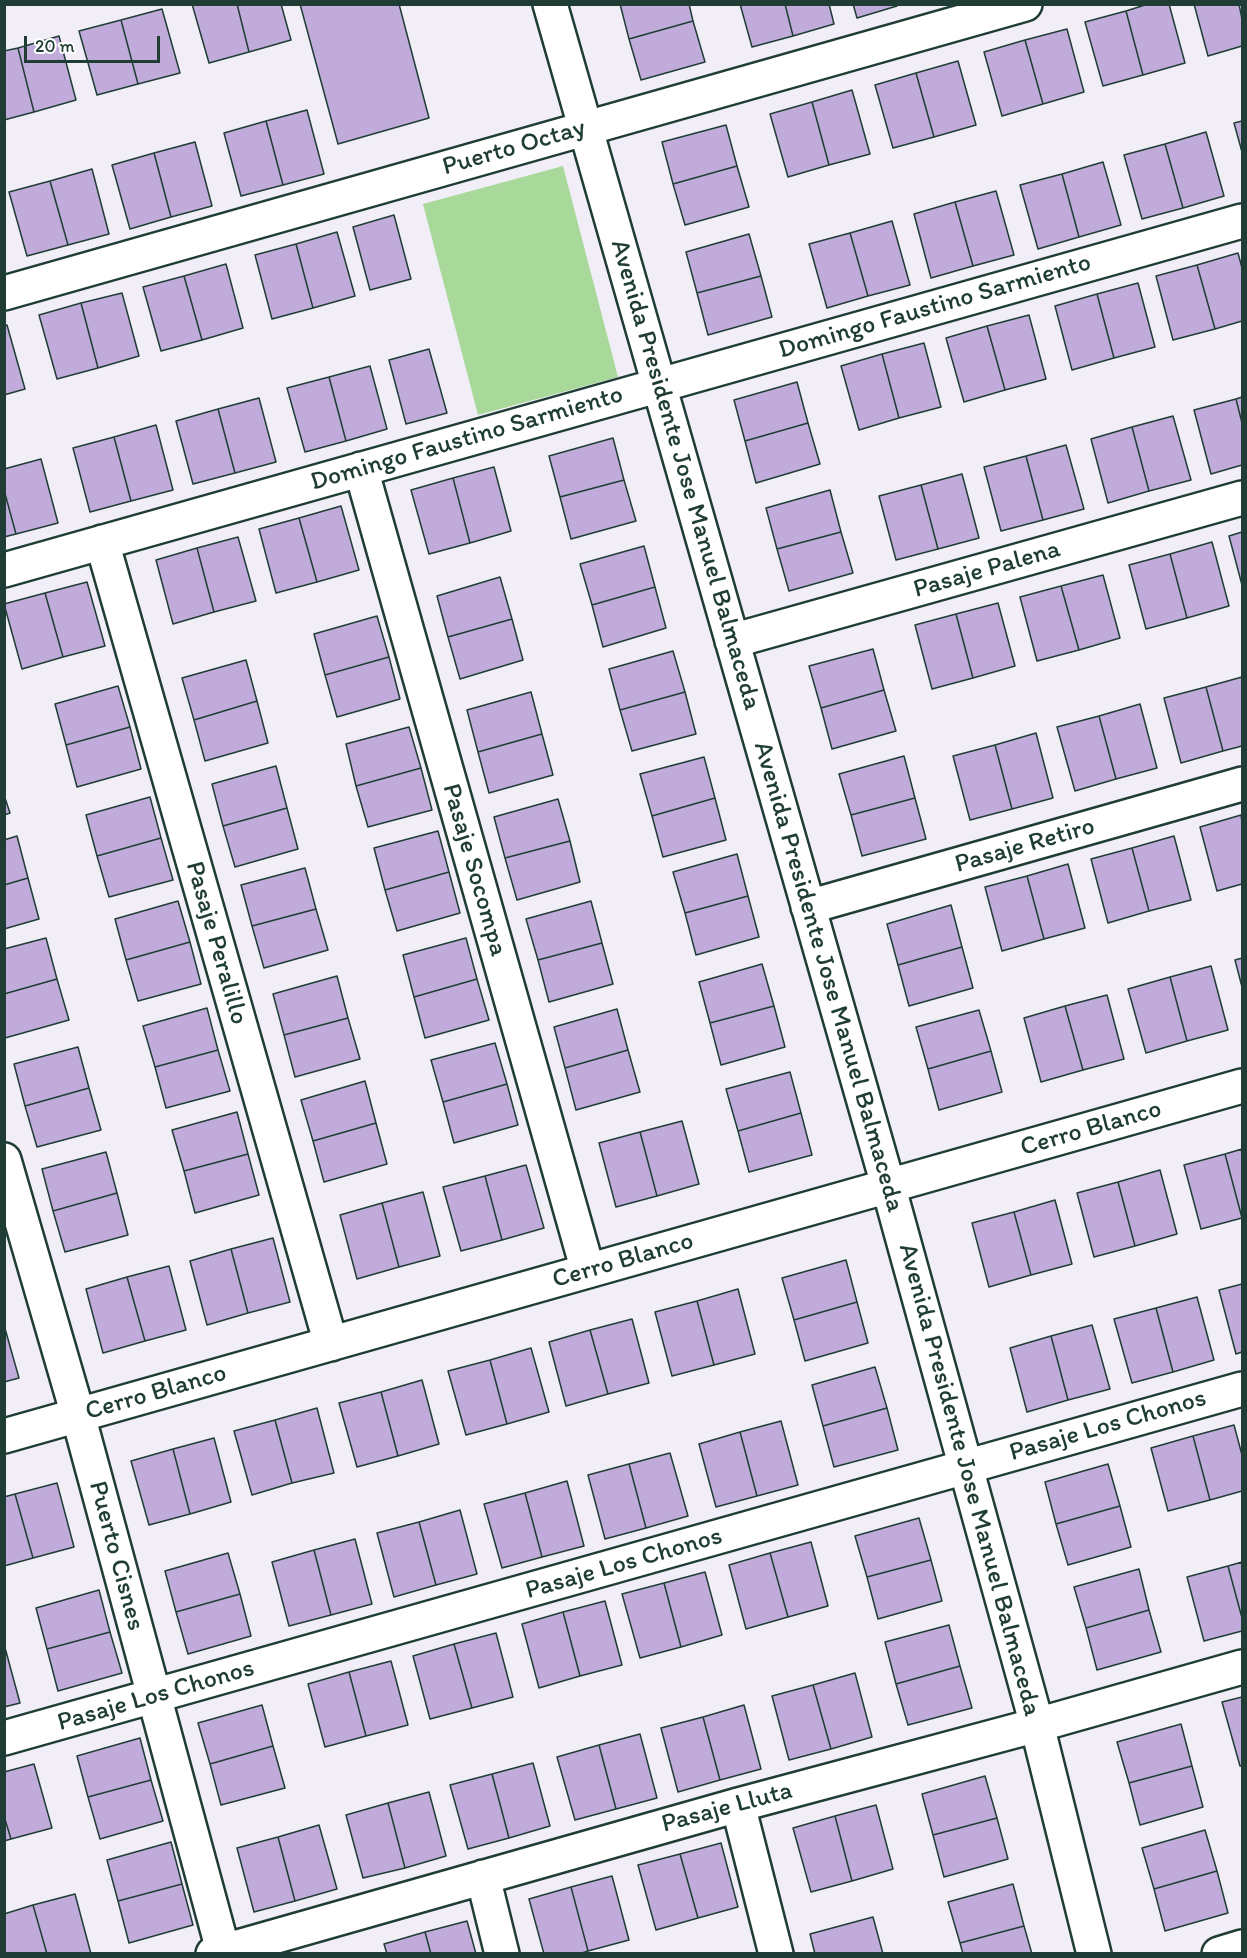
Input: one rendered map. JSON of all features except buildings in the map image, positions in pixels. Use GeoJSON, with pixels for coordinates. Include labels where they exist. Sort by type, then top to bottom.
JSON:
{"type":"FeatureCollection","features":[{"type":"Feature","properties":{"kind":"street","name":"Avenida Presidente Jose Manuel Balmaceda"},"geometry":{"type":"LineString","coordinates":[[550,4],[888,1185],[1037,1725],[1094,1953]]}},
{"type":"Feature","properties":{"kind":"street","name":"Puerto Octay"},"geometry":{"type":"LineString","coordinates":[[4,293],[1025,4]]}},
{"type":"Feature","properties":{"kind":"street","name":"Domingo Faustino Sarmiento"},"geometry":{"type":"LineString","coordinates":[[4,570],[1242,221]]}},
{"type":"Feature","properties":{"kind":"street","name":"Pasaje Socompa"},"geometry":{"type":"LineString","coordinates":[[361,469],[588,1271]]}},
{"type":"Feature","properties":{"kind":"street","name":"Pasaje Palena"},"geometry":{"type":"LineString","coordinates":[[732,641],[1242,498]]}},
{"type":"Feature","properties":{"kind":"street","name":"Pasaje Peralillo"},"geometry":{"type":"LineString","coordinates":[[102,542],[331,1344]]}},
{"type":"Feature","properties":{"kind":"street","name":"Pasaje Retiro"},"geometry":{"type":"LineString","coordinates":[[808,907],[1242,784]]}},
{"type":"Feature","properties":{"kind":"street","name":"Cerro Blanco"},"geometry":{"type":"LineString","coordinates":[[4,1436],[1242,1086]]}},
{"type":"Feature","properties":{"kind":"street","name":"Puerto Cisnes"},"geometry":{"type":"LineString","coordinates":[[4,1160],[78,1415],[220,1952]]}},
{"type":"Feature","properties":{"kind":"street","name":"Pasaje Los Chonos"},"geometry":{"type":"LineString","coordinates":[[4,1738],[1242,1389]]}},
{"type":"Feature","properties":{"kind":"street","name":"Pasaje Lluta"},"geometry":{"type":"LineString","coordinates":[[220,1952],[738,1804],[1037,1725],[1242,1667]]}},
{"type":"Feature","properties":{"kind":"street"},"geometry":{"type":"LineString","coordinates":[[738,1804],[776,1953]]}},
{"type":"Feature","properties":{"kind":"street"},"geometry":{"type":"LineString","coordinates":[[483,1877],[502,1953]]}},
{"type":"Feature","properties":{"kind":"street"},"geometry":{"type":"LineString","coordinates":[[1219,1953],[1242,1947]]}},
{"type":"Feature","properties":{"kind":"green space"},"geometry":{"type":"Polygon","coordinates":[[[563,166],[618,377],[478,415],[423,204],[563,166]]]}}]}
